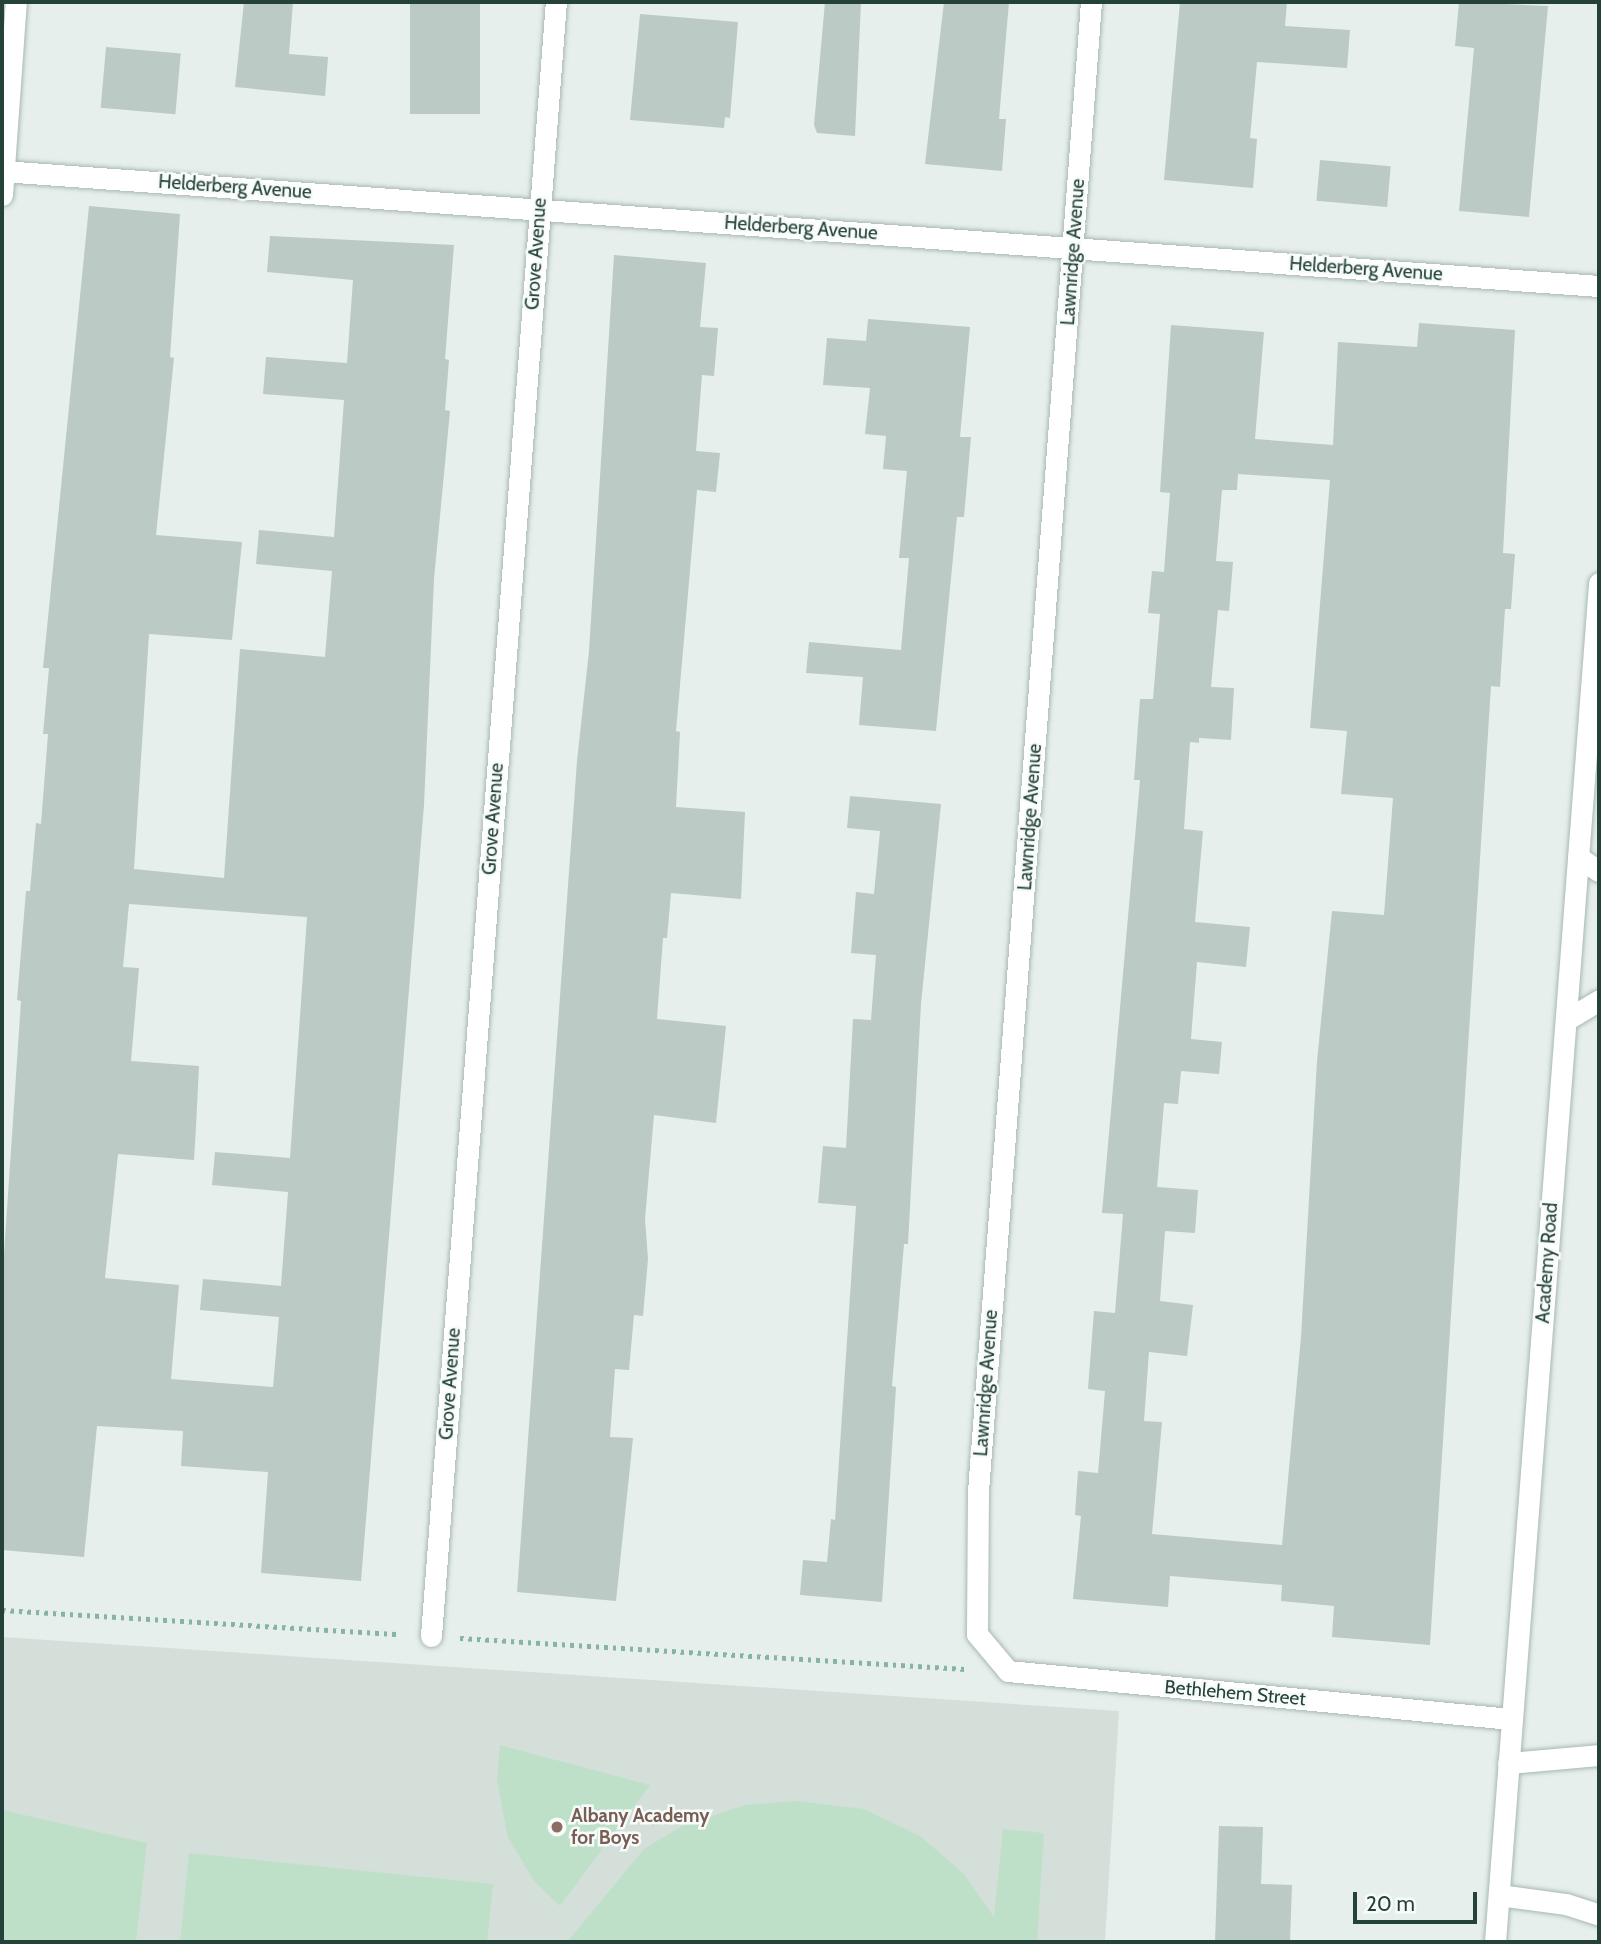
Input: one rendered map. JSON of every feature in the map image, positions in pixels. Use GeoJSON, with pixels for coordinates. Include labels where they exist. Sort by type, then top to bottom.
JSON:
{"type":"FeatureCollection","features":[{"type":"Feature","properties":{"kind":"street"},"geometry":{"type":"LineString","coordinates":[[2,195],[16,2]]}},
{"type":"Feature","properties":{"kind":"street","name":"Grove Avenue"},"geometry":{"type":"LineString","coordinates":[[431,1636],[556,2]]}},
{"type":"Feature","properties":{"kind":"street","name":"Lawnridge Avenue"},"geometry":{"type":"LineString","coordinates":[[1008,1671],[977,1633],[978,1490],[1091,2]]}},
{"type":"Feature","properties":{"kind":"street","name":"Helderberg Avenue"},"geometry":{"type":"LineString","coordinates":[[3,171],[1599,286]]}},
{"type":"Feature","properties":{"kind":"street","name":"Academy Road"},"geometry":{"type":"LineString","coordinates":[[1495,1942],[1599,583]]}},
{"type":"Feature","properties":{"kind":"street"},"geometry":{"type":"LineString","coordinates":[[1578,857],[1599,871]]}},
{"type":"Feature","properties":{"kind":"street"},"geometry":{"type":"LineString","coordinates":[[1566,1020],[1599,1000]]}},
{"type":"Feature","properties":{"kind":"street","name":"Bethlehem Street"},"geometry":{"type":"LineString","coordinates":[[1008,1671],[1511,1719]]}},
{"type":"Feature","properties":{"kind":"street"},"geometry":{"type":"LineString","coordinates":[[1508,1763],[1599,1755]]}},
{"type":"Feature","properties":{"kind":"street"},"geometry":{"type":"LineString","coordinates":[[1499,1895],[1566,1904],[1599,1915]]}},
{"type":"Feature","properties":{"kind":"path"},"geometry":{"type":"LineString","coordinates":[[2,1610],[1008,1671]]}},
{"type":"Feature","properties":{"kind":"shaded area","name":"Albany Academy for Boys"},"geometry":{"type":"Polygon","coordinates":[[[2,1637],[1119,1711],[1105,1942],[2,1942],[2,1637]]]}},
{"type":"Feature","properties":{"kind":"green space"},"geometry":{"type":"Polygon","coordinates":[[[500,1745],[650,1785],[560,1906],[535,1882],[508,1838],[497,1780],[500,1745]]]}},
{"type":"Feature","properties":{"kind":"green space"},"geometry":{"type":"Polygon","coordinates":[[[797,1801],[864,1809],[920,1836],[963,1873],[994,1917],[1003,1829],[1044,1833],[1037,1942],[567,1942],[644,1849],[682,1826],[745,1805],[797,1801]]]}},
{"type":"Feature","properties":{"kind":"green space"},"geometry":{"type":"Polygon","coordinates":[[[2,1810],[147,1843],[136,1942],[2,1942],[2,1810]]]}},
{"type":"Feature","properties":{"kind":"green space"},"geometry":{"type":"Polygon","coordinates":[[[189,1853],[493,1884],[487,1942],[180,1942],[189,1853]]]}},
{"type":"Feature","properties":{"kind":"building"},"geometry":{"type":"Polygon","coordinates":[[[244,2],[293,2],[289,54],[328,57],[325,96],[235,87],[244,2]]]}},
{"type":"Feature","properties":{"kind":"building"},"geometry":{"type":"Polygon","coordinates":[[[410,2],[480,2],[480,114],[410,114],[410,2]]]}},
{"type":"Feature","properties":{"kind":"building"},"geometry":{"type":"Polygon","coordinates":[[[825,2],[861,2],[855,136],[817,133],[814,125],[825,2]]]}},
{"type":"Feature","properties":{"kind":"building"},"geometry":{"type":"Polygon","coordinates":[[[944,2],[1009,2],[999,119],[1006,119],[1002,171],[925,164],[944,2]]]}},
{"type":"Feature","properties":{"kind":"building"},"geometry":{"type":"Polygon","coordinates":[[[1180,2],[1287,2],[1285,26],[1350,30],[1347,68],[1257,62],[1250,138],[1257,139],[1253,188],[1164,180],[1180,2]]]}},
{"type":"Feature","properties":{"kind":"building"},"geometry":{"type":"Polygon","coordinates":[[[1459,2],[1548,6],[1529,217],[1459,211],[1474,48],[1455,46],[1459,2]]]}},
{"type":"Feature","properties":{"kind":"building"},"geometry":{"type":"Polygon","coordinates":[[[640,14],[738,22],[730,118],[725,117],[724,128],[630,120],[640,14]]]}},
{"type":"Feature","properties":{"kind":"building"},"geometry":{"type":"Polygon","coordinates":[[[106,47],[181,54],[175,114],[101,108],[106,47]]]}},
{"type":"Feature","properties":{"kind":"building"},"geometry":{"type":"Polygon","coordinates":[[[1320,160],[1391,166],[1387,207],[1316,201],[1320,160]]]}},
{"type":"Feature","properties":{"kind":"building"},"geometry":{"type":"Polygon","coordinates":[[[89,206],[180,214],[170,357],[174,358],[156,535],[242,542],[232,640],[149,634],[134,869],[224,878],[240,649],[325,657],[332,571],[256,564],[259,530],[334,537],[344,400],[263,394],[266,357],[347,363],[353,280],[267,272],[270,236],[454,245],[445,359],[449,360],[445,410],[450,411],[434,579],[424,805],[361,1581],[261,1573],[268,1472],[181,1466],[183,1431],[97,1426],[84,1557],[2,1550],[2,1284],[21,1001],[17,1000],[26,891],[30,891],[36,823],[41,824],[48,734],[43,734],[49,668],[43,668],[89,206]],[[129,904],[123,967],[139,968],[131,1061],[199,1066],[194,1160],[118,1154],[105,1278],[179,1285],[171,1379],[273,1387],[279,1317],[200,1310],[203,1279],[281,1286],[288,1192],[212,1185],[215,1152],[290,1158],[307,917],[129,904]]]}},
{"type":"Feature","properties":{"kind":"building"},"geometry":{"type":"Polygon","coordinates":[[[614,255],[706,263],[700,327],[718,328],[714,376],[702,375],[696,451],[720,453],[716,492],[697,490],[676,731],[680,732],[676,807],[745,812],[741,899],[671,893],[667,938],[663,938],[657,1019],[726,1026],[716,1123],[654,1115],[645,1219],[648,1259],[643,1316],[634,1315],[629,1370],[615,1369],[610,1437],[633,1438],[616,1601],[517,1592],[577,761],[589,651],[614,255]]]}},
{"type":"Feature","properties":{"kind":"building"},"geometry":{"type":"Polygon","coordinates":[[[868,319],[970,327],[960,437],[971,437],[964,517],[957,517],[936,731],[859,725],[863,677],[806,673],[809,642],[901,650],[909,558],[899,558],[907,471],[883,469],[886,436],[865,434],[870,388],[823,385],[827,338],[866,341],[868,319]]]}},
{"type":"Feature","properties":{"kind":"building"},"geometry":{"type":"Polygon","coordinates":[[[1419,323],[1515,330],[1503,553],[1515,554],[1511,609],[1505,609],[1500,687],[1491,686],[1430,1645],[1332,1637],[1334,1606],[1281,1601],[1282,1585],[1170,1576],[1168,1607],[1073,1599],[1081,1516],[1075,1515],[1078,1471],[1098,1473],[1105,1391],[1088,1389],[1094,1311],[1115,1313],[1123,1214],[1102,1213],[1140,780],[1134,780],[1140,699],[1153,699],[1160,614],[1148,613],[1152,571],[1164,572],[1170,493],[1160,492],[1171,325],[1264,332],[1255,439],[1333,445],[1338,342],[1417,347],[1419,323]],[[1238,474],[1237,490],[1222,490],[1216,561],[1233,562],[1229,611],[1218,610],[1211,687],[1234,688],[1231,740],[1199,738],[1199,743],[1190,742],[1184,829],[1203,831],[1195,922],[1250,927],[1246,967],[1197,962],[1191,1039],[1222,1042],[1219,1074],[1181,1071],[1178,1104],[1164,1103],[1157,1187],[1198,1190],[1195,1233],[1165,1231],[1160,1301],[1193,1305],[1187,1356],[1149,1352],[1144,1421],[1162,1422],[1152,1534],[1282,1545],[1301,1337],[1317,1061],[1332,911],[1384,915],[1393,798],[1341,794],[1347,731],[1310,728],[1330,480],[1238,474]]]}},
{"type":"Feature","properties":{"kind":"building"},"geometry":{"type":"Polygon","coordinates":[[[850,796],[941,804],[921,1004],[908,1244],[904,1244],[892,1386],[896,1387],[882,1602],[800,1595],[803,1560],[827,1562],[831,1519],[835,1520],[856,1206],[818,1203],[823,1146],[846,1148],[853,1019],[871,1020],[876,955],[851,953],[856,892],[874,894],[880,831],[847,828],[850,796]]]}},
{"type":"Feature","properties":{"kind":"building"},"geometry":{"type":"Polygon","coordinates":[[[1219,1826],[1263,1827],[1261,1884],[1292,1885],[1290,1942],[1215,1942],[1219,1826]]]}},
{"type":"Feature","properties":{"kind":"place","name":"Albany Academy for Boys"},"geometry":{"type":"Point","coordinates":[557,1827]}}]}
